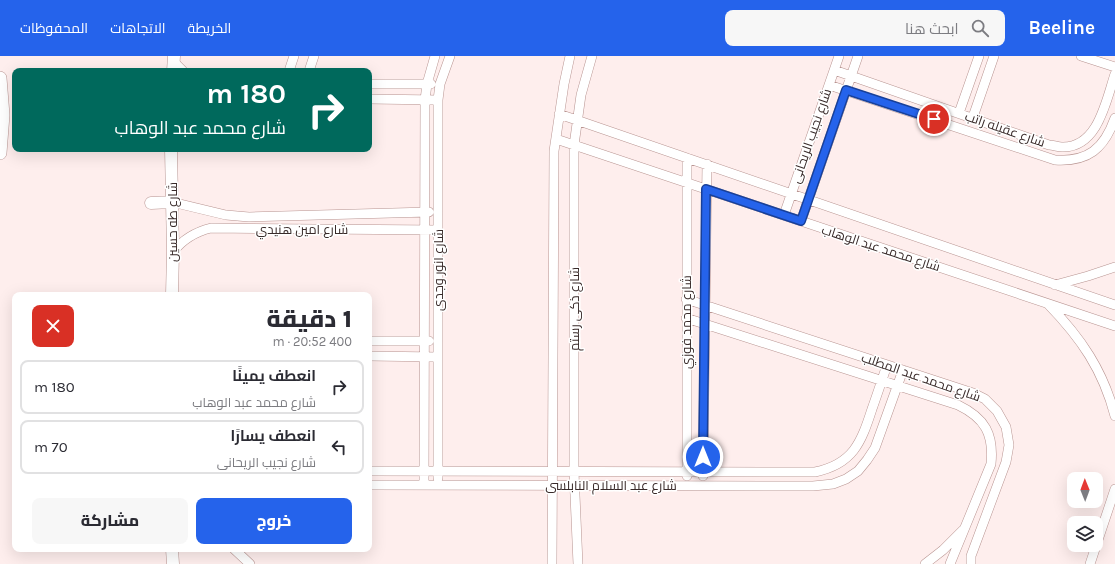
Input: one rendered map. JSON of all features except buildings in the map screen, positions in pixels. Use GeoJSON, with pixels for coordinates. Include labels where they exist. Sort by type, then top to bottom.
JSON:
{"type":"FeatureCollection","features":[{"type":"Feature","properties":{"kind":"main road"},"geometry":{"type":"LineString","coordinates":[[0,84],[2,122],[0,153]]}},
{"type":"Feature","properties":{"kind":"street"},"geometry":{"type":"LineString","coordinates":[[290,68],[294,56]]}},
{"type":"Feature","properties":{"kind":"street"},"geometry":{"type":"LineString","coordinates":[[310,68],[314,56]]}},
{"type":"Feature","properties":{"kind":"street","name":"شارع انور وجدى"},"geometry":{"type":"LineString","coordinates":[[424,485],[425,100],[427,84],[435,56]]}},
{"type":"Feature","properties":{"kind":"street","name":"شارع انور وجدى"},"geometry":{"type":"LineString","coordinates":[[438,485],[438,100],[440,84],[450,56]]}},
{"type":"Feature","properties":{"kind":"street","name":"شارع ذكى رستم"},"geometry":{"type":"LineString","coordinates":[[552,564],[554,158],[559,114],[570,56]]}},
{"type":"Feature","properties":{"kind":"street","name":"شارع ذكى رستم"},"geometry":{"type":"LineString","coordinates":[[578,564],[574,485],[574,145],[581,95],[592,56]]}},
{"type":"Feature","properties":{"kind":"street","name":"شارع نجيب الريحانى"},"geometry":{"type":"LineString","coordinates":[[784,215],[839,56]]}},
{"type":"Feature","properties":{"kind":"street","name":"شارع نجيب الريحانى"},"geometry":{"type":"LineString","coordinates":[[801,221],[858,56]]}},
{"type":"Feature","properties":{"kind":"street"},"geometry":{"type":"LineString","coordinates":[[960,113],[979,56]]}},
{"type":"Feature","properties":{"kind":"street"},"geometry":{"type":"LineString","coordinates":[[973,118],[994,56]]}},
{"type":"Feature","properties":{"kind":"street"},"geometry":{"type":"LineString","coordinates":[[1081,56],[1115,67]]}},
{"type":"Feature","properties":{"kind":"street","name":"شارع عقيله راتب"},"geometry":{"type":"LineString","coordinates":[[834,70],[1049,144],[1062,147],[1075,145],[1086,139],[1095,130],[1115,74]]}},
{"type":"Feature","properties":{"kind":"street"},"geometry":{"type":"LineString","coordinates":[[372,84],[440,84]]}},
{"type":"Feature","properties":{"kind":"street","name":"شارع عقيله راتب"},"geometry":{"type":"LineString","coordinates":[[829,85],[1054,160],[1069,160],[1083,157],[1096,150],[1106,139],[1115,118]]}},
{"type":"Feature","properties":{"kind":"street"},"geometry":{"type":"LineString","coordinates":[[372,99],[438,100]]}},
{"type":"Feature","properties":{"kind":"street","name":"شارع محمد عبد الوهاب"},"geometry":{"type":"LineString","coordinates":[[559,114],[1115,305]]}},
{"type":"Feature","properties":{"kind":"street","name":"شارع محمد عبد الوهاب"},"geometry":{"type":"LineString","coordinates":[[556,139],[1115,326]]}},
{"type":"Feature","properties":{"kind":"street","name":"شارع طه حسين"},"geometry":{"type":"LineString","coordinates":[[171,152],[172,292]]}},
{"type":"Feature","properties":{"kind":"street","name":"شارع محمد فوزي"},"geometry":{"type":"LineString","coordinates":[[687,158],[687,486]]}},
{"type":"Feature","properties":{"kind":"street","name":"شارع محمد فوزي"},"geometry":{"type":"LineString","coordinates":[[703,486],[707,164]]}},
{"type":"Feature","properties":{"kind":"street"},"geometry":{"type":"LineString","coordinates":[[150,203],[172,202]]}},
{"type":"Feature","properties":{"kind":"street","name":"شارع امين هنيدي"},"geometry":{"type":"LineString","coordinates":[[172,202],[226,215],[249,217],[438,212]]}},
{"type":"Feature","properties":{"kind":"street","name":"شارع امين هنيدي"},"geometry":{"type":"LineString","coordinates":[[172,252],[182,242],[194,234],[211,228],[438,230]]}},
{"type":"Feature","properties":{"kind":"street"},"geometry":{"type":"LineString","coordinates":[[1055,285],[1088,276],[1115,266]]}},
{"type":"Feature","properties":{"kind":"street","name":"شارع محمد عبد المطلب"},"geometry":{"type":"LineString","coordinates":[[686,299],[973,393],[985,399],[997,411],[1006,427],[1008,445],[1006,462],[971,556],[971,564]]}},
{"type":"Feature","properties":{"kind":"street"},"geometry":{"type":"LineString","coordinates":[[1047,303],[1068,324],[1086,349],[1100,375],[1112,403],[1115,416]]}},
{"type":"Feature","properties":{"kind":"street","name":"شارع محمد عبد المطلب"},"geometry":{"type":"LineString","coordinates":[[686,318],[958,405],[972,412],[982,422],[989,435],[992,449],[991,464],[950,564]]}},
{"type":"Feature","properties":{"kind":"street"},"geometry":{"type":"LineString","coordinates":[[372,341],[438,341]]}},
{"type":"Feature","properties":{"kind":"street"},"geometry":{"type":"LineString","coordinates":[[372,356],[438,356]]}},
{"type":"Feature","properties":{"kind":"street","name":"شارع عبد السلام النابلسى"},"geometry":{"type":"LineString","coordinates":[[372,472],[815,472],[828,469],[839,464],[850,456],[858,446],[864,435],[887,365]]}},
{"type":"Feature","properties":{"kind":"street","name":"شارع عبد السلام النابلسى"},"geometry":{"type":"LineString","coordinates":[[372,485],[813,486],[832,484],[846,479],[858,471],[868,460],[875,448],[903,370]]}},
{"type":"Feature","properties":{"kind":"street"},"geometry":{"type":"LineString","coordinates":[[1090,564],[1115,489]]}},
{"type":"Feature","properties":{"kind":"street"},"geometry":{"type":"LineString","coordinates":[[925,564],[943,550],[965,527]]}},
{"type":"Feature","properties":{"kind":"street"},"geometry":{"type":"LineString","coordinates":[[172,552],[173,564]]}},
{"type":"Feature","properties":{"kind":"street"},"geometry":{"type":"LineString","coordinates":[[237,552],[250,564]]}},
{"type":"Feature","properties":{"kind":"route"},"geometry":{"type":"LineString","coordinates":[[703,457],[706,189],[801,221],[846,90],[934,119]]}}]}
